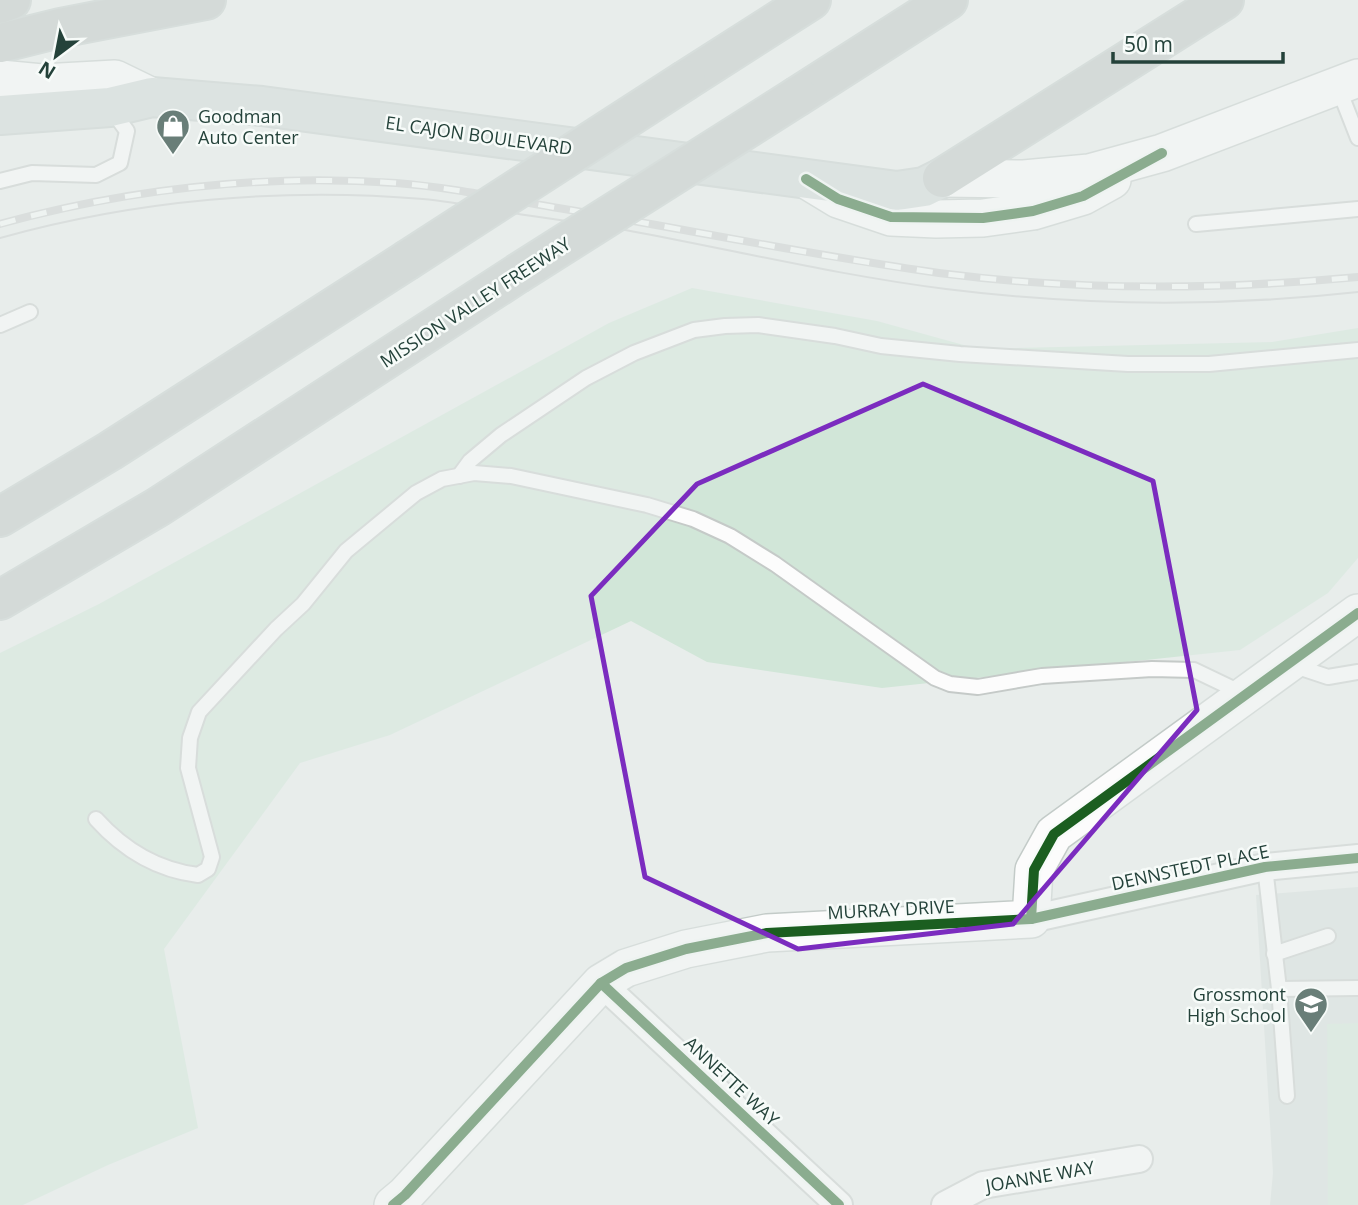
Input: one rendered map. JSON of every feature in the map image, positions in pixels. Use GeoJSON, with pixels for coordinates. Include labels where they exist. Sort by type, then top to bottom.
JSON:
{"type":"FeatureCollection","features":[{"type":"Feature","properties":{"kind":"highway"},"geometry":{"type":"LineString","coordinates":[[0,4],[11,0]]}},
{"type":"Feature","properties":{"kind":"highway"},"geometry":{"type":"LineString","coordinates":[[0,43],[206,0]]}},
{"type":"Feature","properties":{"kind":"highway"},"geometry":{"type":"LineString","coordinates":[[0,517],[110,451],[811,0]]}},
{"type":"Feature","properties":{"kind":"highway","name":"MISSION VALLEY FREEWAY"},"geometry":{"type":"LineString","coordinates":[[0,600],[158,507],[517,274],[948,0]]}},
{"type":"Feature","properties":{"kind":"highway"},"geometry":{"type":"LineString","coordinates":[[942,178],[1224,0]]}},
{"type":"Feature","properties":{"kind":"main road","name":"EL CAJON BOULEVARD"},"geometry":{"type":"LineString","coordinates":[[1,105],[110,107],[152,97],[262,106],[897,191],[924,187],[942,178]]}},
{"type":"Feature","properties":{"kind":"street","name":"EL CAJON BOULEVARD"},"geometry":{"type":"LineString","coordinates":[[1,105],[42,83],[115,79],[152,97]]}},
{"type":"Feature","properties":{"kind":"street","name":"EL CAJON BOULEVARD"},"geometry":{"type":"LineString","coordinates":[[942,178],[1024,179],[1089,173],[1162,153],[1348,82]]}},
{"type":"Feature","properties":{"kind":"street","name":"EL CAJON BOULEVARD"},"geometry":{"type":"LineString","coordinates":[[806,179],[838,199],[891,217],[983,218],[1033,211],[1083,196],[1162,153]]}},
{"type":"Feature","properties":{"kind":"street"},"geometry":{"type":"LineString","coordinates":[[1031,919],[1034,870],[1054,834],[1358,614]]}},
{"type":"Feature","properties":{"kind":"street","name":"DENNSTEDT PLACE"},"geometry":{"type":"LineString","coordinates":[[1031,919],[1265,867],[1358,858]]}},
{"type":"Feature","properties":{"kind":"street","name":"MURRAY DRIVE"},"geometry":{"type":"LineString","coordinates":[[404,1202],[601,982],[626,968],[686,949],[766,933],[1031,919]]}},
{"type":"Feature","properties":{"kind":"street","name":"ANNETTE WAY"},"geometry":{"type":"LineString","coordinates":[[601,982],[839,1205]]}},
{"type":"Feature","properties":{"kind":"street","name":"JOANNE WAY"},"geometry":{"type":"LineString","coordinates":[[945,1205],[983,1185],[1139,1159]]}},
{"type":"Feature","properties":{"kind":"lane"},"geometry":{"type":"LineString","coordinates":[[1348,82],[1358,138]]}},
{"type":"Feature","properties":{"kind":"lane"},"geometry":{"type":"LineString","coordinates":[[0,181],[32,173],[96,175],[120,163],[127,131],[110,107]]}},
{"type":"Feature","properties":{"kind":"lane"},"geometry":{"type":"LineString","coordinates":[[1196,224],[1358,209]]}},
{"type":"Feature","properties":{"kind":"lane"},"geometry":{"type":"LineString","coordinates":[[0,325],[30,312]]}},
{"type":"Feature","properties":{"kind":"lane"},"geometry":{"type":"LineString","coordinates":[[459,476],[470,461],[501,435],[586,378],[634,353],[694,330],[758,325],[894,347],[960,354],[1128,364],[1209,363],[1358,350]]}},
{"type":"Feature","properties":{"kind":"lane"},"geometry":{"type":"LineString","coordinates":[[96,819],[114,839],[161,866],[198,875],[208,869],[212,857],[188,768],[190,738],[199,712],[276,629],[303,604],[345,551],[416,493],[442,479],[474,473],[550,483],[647,505],[693,519],[730,536],[775,564],[935,678],[950,684],[978,687],[1042,676],[1152,668],[1194,670],[1247,696]]}},
{"type":"Feature","properties":{"kind":"lane"},"geometry":{"type":"LineString","coordinates":[[1290,664],[1328,677],[1358,671]]}},
{"type":"Feature","properties":{"kind":"lane"},"geometry":{"type":"LineString","coordinates":[[1265,867],[1279,989],[1287,1096]]}},
{"type":"Feature","properties":{"kind":"lane"},"geometry":{"type":"LineString","coordinates":[[1274,954],[1328,936]]}},
{"type":"Feature","properties":{"kind":"lane"},"geometry":{"type":"LineString","coordinates":[[1279,989],[1358,988]]}},
{"type":"Feature","properties":{"kind":"highlighted area"},"geometry":{"type":"Polygon","coordinates":[[[923,384],[1153,481],[1197,710],[1013,924],[798,949],[645,877],[591,596],[697,484],[923,384]]]}},
{"type":"Feature","properties":{"kind":"shaded area","name":"Grossmont High School"},"geometry":{"type":"Polygon","coordinates":[[[1358,887],[1358,1205],[1270,1205],[1273,1173],[1256,895],[1358,887]]]}},
{"type":"Feature","properties":{"kind":"green space"},"geometry":{"type":"Polygon","coordinates":[[[692,288],[877,321],[978,349],[1272,342],[1358,328],[1358,558],[1328,593],[1240,650],[882,688],[707,662],[631,621],[390,735],[300,763],[164,949],[198,1128],[108,1165],[23,1205],[0,1205],[0,653],[99,604],[609,323],[692,288]]]}},
{"type":"Feature","properties":{"kind":"green space"},"geometry":{"type":"Polygon","coordinates":[[[1358,1023],[1358,1205],[1328,1205],[1327,1024],[1358,1023]]]}},
{"type":"Feature","properties":{"kind":"tram line"},"geometry":{"type":"LineString","coordinates":[[0,238],[104,214],[157,206],[263,196],[370,196],[436,200],[598,225],[869,277],[997,295],[1100,301],[1204,302],[1358,292]]}},
{"type":"Feature","properties":{"kind":"railway"},"geometry":{"type":"LineString","coordinates":[[0,224],[146,193],[246,183],[346,181],[396,183],[454,190],[842,258],[991,279],[1148,287],[1358,277]]}},
{"type":"Feature","properties":{"kind":"cycle path"},"geometry":{"type":"LineString","coordinates":[[806,179],[838,199],[891,217],[983,218],[1033,211],[1083,196],[1162,153]]}},
{"type":"Feature","properties":{"kind":"cycle path"},"geometry":{"type":"LineString","coordinates":[[393,1205],[601,983],[626,968],[686,949],[767,933],[1031,919],[1034,870],[1054,834],[1358,613]]}},
{"type":"Feature","properties":{"kind":"cycle path"},"geometry":{"type":"LineString","coordinates":[[1031,919],[1265,867],[1358,858]]}},
{"type":"Feature","properties":{"kind":"cycle path"},"geometry":{"type":"LineString","coordinates":[[601,983],[839,1205]]}},
{"type":"Feature","properties":{"kind":"place","name":"Goodman Auto Center"},"geometry":{"type":"Point","coordinates":[173,156]}},
{"type":"Feature","properties":{"kind":"place","name":"Grossmont High School"},"geometry":{"type":"Point","coordinates":[1311,1034]}}]}
